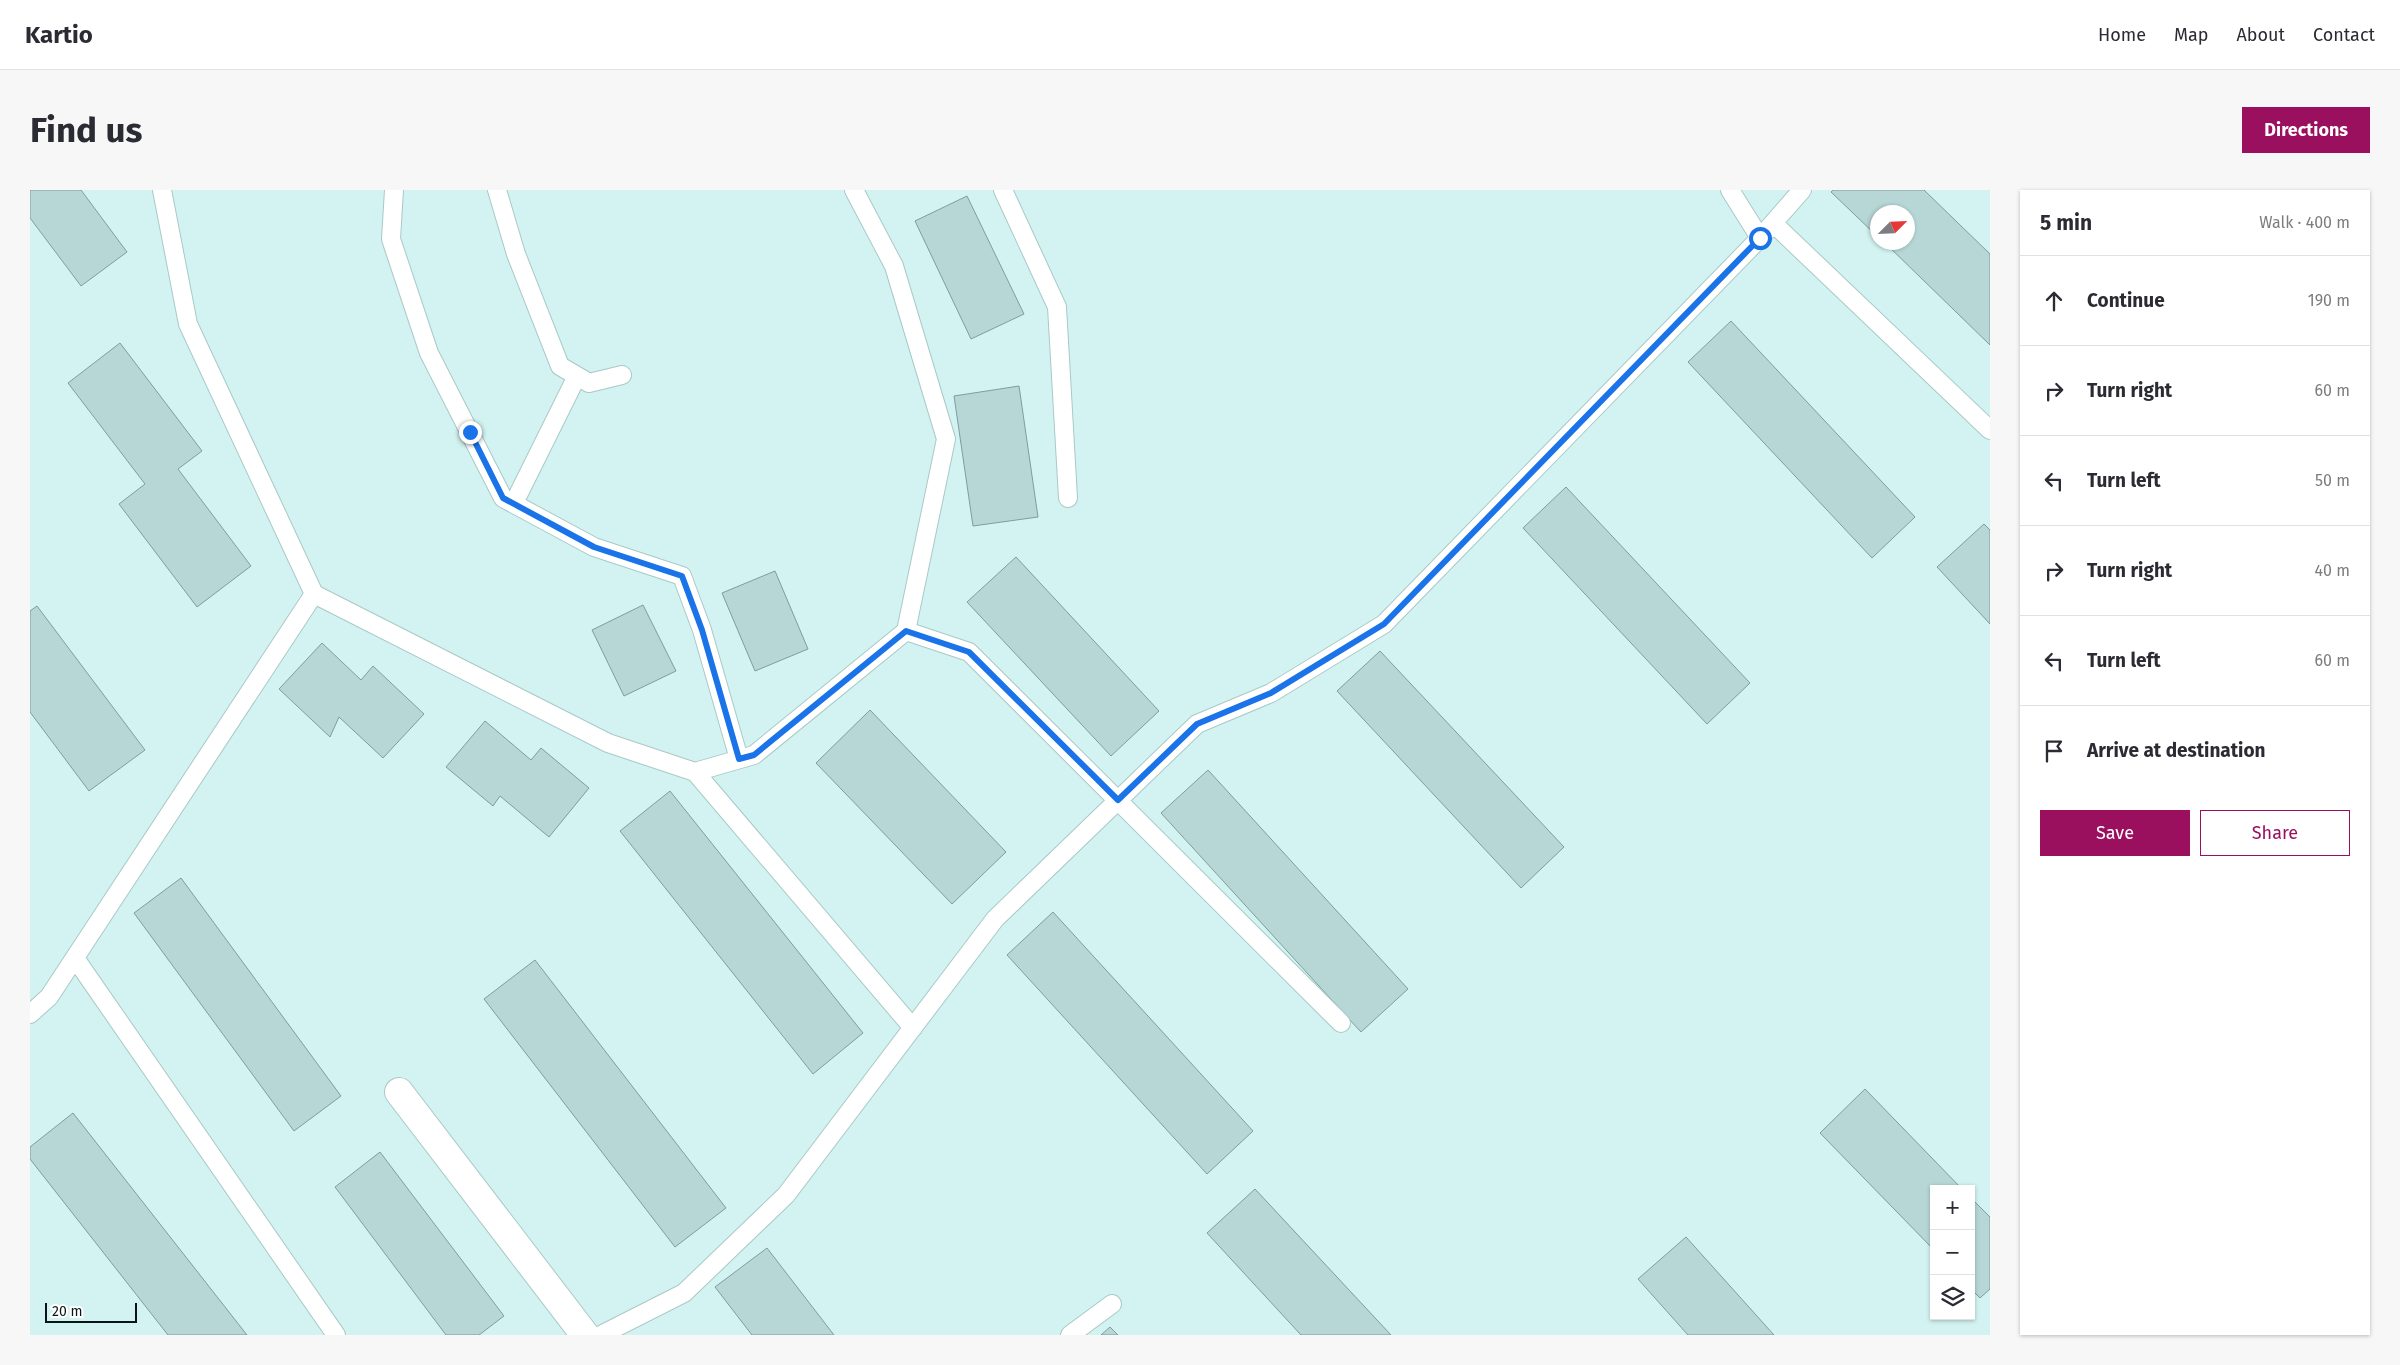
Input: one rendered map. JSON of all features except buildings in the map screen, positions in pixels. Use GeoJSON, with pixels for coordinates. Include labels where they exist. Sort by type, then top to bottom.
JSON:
{"type":"FeatureCollection","features":[{"type":"Feature","properties":{"kind":"street"},"geometry":{"type":"LineString","coordinates":[[399,1092],[585,1335]]}},
{"type":"Feature","properties":{"kind":"lane"},"geometry":{"type":"LineString","coordinates":[[162,190],[188,324],[314,594],[608,743],[695,772],[913,1028]]}},
{"type":"Feature","properties":{"kind":"lane"},"geometry":{"type":"LineString","coordinates":[[394,190],[391,239],[429,353],[503,498],[594,547],[682,576],[702,630],[739,759]]}},
{"type":"Feature","properties":{"kind":"lane"},"geometry":{"type":"LineString","coordinates":[[497,190],[516,254],[544,330],[560,366],[588,383],[622,375]]}},
{"type":"Feature","properties":{"kind":"lane"},"geometry":{"type":"LineString","coordinates":[[695,772],[754,755],[906,631],[946,439],[894,266],[854,190]]}},
{"type":"Feature","properties":{"kind":"lane"},"geometry":{"type":"LineString","coordinates":[[1003,190],[1057,308],[1068,498]]}},
{"type":"Feature","properties":{"kind":"lane"},"geometry":{"type":"LineString","coordinates":[[1730,190],[1760,238]]}},
{"type":"Feature","properties":{"kind":"lane"},"geometry":{"type":"LineString","coordinates":[[601,1335],[684,1293],[786,1195],[994,919],[1197,724],[1271,693],[1384,624],[1760,238],[1802,190]]}},
{"type":"Feature","properties":{"kind":"lane"},"geometry":{"type":"LineString","coordinates":[[1773,222],[1990,430]]}},
{"type":"Feature","properties":{"kind":"lane"},"geometry":{"type":"LineString","coordinates":[[514,503],[577,376]]}},
{"type":"Feature","properties":{"kind":"lane"},"geometry":{"type":"LineString","coordinates":[[30,1014],[49,997],[314,594]]}},
{"type":"Feature","properties":{"kind":"lane"},"geometry":{"type":"LineString","coordinates":[[906,631],[969,652],[1341,1023]]}},
{"type":"Feature","properties":{"kind":"lane"},"geometry":{"type":"LineString","coordinates":[[75,958],[336,1335]]}},
{"type":"Feature","properties":{"kind":"lane"},"geometry":{"type":"LineString","coordinates":[[1070,1335],[1112,1304]]}},
{"type":"Feature","properties":{"kind":"route"},"geometry":{"type":"LineString","coordinates":[[470,432],[503,498],[594,547],[682,576],[702,630],[739,759],[754,755],[906,631],[969,652],[1118,800],[1197,724],[1271,693],[1384,624],[1760,238]]}}]}
